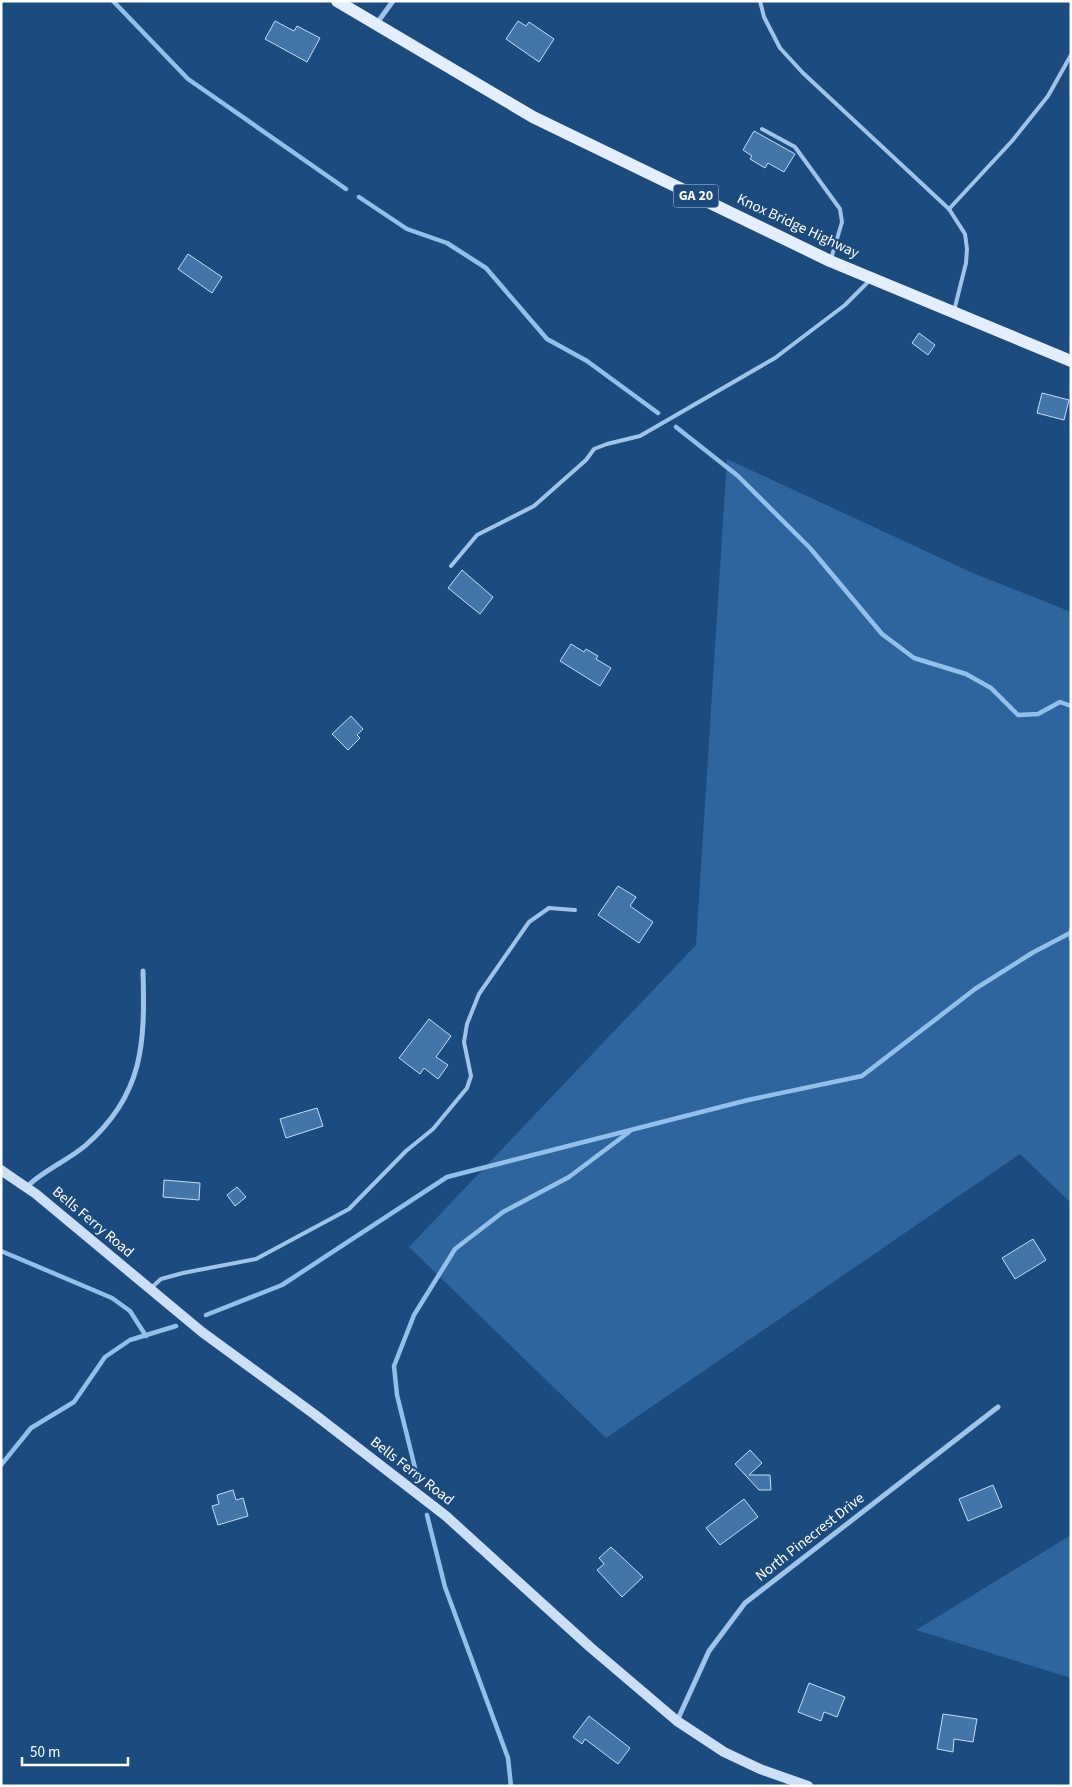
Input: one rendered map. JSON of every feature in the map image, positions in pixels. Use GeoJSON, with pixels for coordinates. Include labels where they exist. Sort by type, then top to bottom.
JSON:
{"type":"FeatureCollection","features":[{"type":"Feature","properties":{"kind":"main road","name":"Knox Bridge Highway"},"geometry":{"type":"LineString","coordinates":[[337,1],[533,117],[830,261],[1071,361]]}},
{"type":"Feature","properties":{"kind":"main road","name":"Bells Ferry Road"},"geometry":{"type":"LineString","coordinates":[[1,1170],[27,1188],[202,1332],[314,1414],[446,1516],[590,1647],[677,1721],[724,1752],[760,1769],[808,1786]]}},
{"type":"Feature","properties":{"kind":"street"},"geometry":{"type":"LineString","coordinates":[[376,25],[393,1]]}},
{"type":"Feature","properties":{"kind":"street"},"geometry":{"type":"LineString","coordinates":[[27,1188],[32,1182],[86,1145],[119,1110],[133,1080],[141,1051],[144,1010],[143,971]]}},
{"type":"Feature","properties":{"kind":"street","name":"North Pinecrest Drive"},"geometry":{"type":"LineString","coordinates":[[677,1721],[709,1651],[744,1603],[998,1407]]}},
{"type":"Feature","properties":{"kind":"lane"},"geometry":{"type":"LineString","coordinates":[[760,1],[764,17],[780,48],[803,73],[949,209],[965,234],[966,262],[953,313]]}},
{"type":"Feature","properties":{"kind":"lane"},"geometry":{"type":"LineString","coordinates":[[949,209],[1012,140],[1048,96],[1071,55]]}},
{"type":"Feature","properties":{"kind":"lane"},"geometry":{"type":"LineString","coordinates":[[762,129],[795,147],[840,209],[842,222],[830,261]]}},
{"type":"Feature","properties":{"kind":"lane"},"geometry":{"type":"LineString","coordinates":[[451,566],[476,535],[534,506],[565,480],[594,449],[640,436],[775,358],[845,304],[871,278]]}},
{"type":"Feature","properties":{"kind":"lane"},"geometry":{"type":"LineString","coordinates":[[150,1290],[161,1279],[256,1259],[349,1208],[406,1151],[433,1129],[467,1088],[471,1076],[464,1042],[467,1024],[479,994],[529,922],[549,908],[575,910]]}},
{"type":"Feature","properties":{"kind":"shaded area"},"geometry":{"type":"Polygon","coordinates":[[[727,459],[973,573],[1071,612],[1071,1203],[1020,1154],[606,1438],[409,1247],[696,945],[727,459]]]}},
{"type":"Feature","properties":{"kind":"shaded area"},"geometry":{"type":"Polygon","coordinates":[[[1071,1535],[1071,1678],[916,1630],[1071,1535]]]}},
{"type":"Feature","properties":{"kind":"building"},"geometry":{"type":"Polygon","coordinates":[[[275,21],[294,31],[297,26],[320,38],[307,62],[265,39],[275,21]]]}},
{"type":"Feature","properties":{"kind":"building"},"geometry":{"type":"Polygon","coordinates":[[[518,21],[526,26],[529,22],[554,39],[539,62],[506,39],[518,21]]]}},
{"type":"Feature","properties":{"kind":"building"},"geometry":{"type":"Polygon","coordinates":[[[754,131],[795,154],[784,172],[768,163],[765,168],[750,159],[752,156],[743,150],[754,131]]]}},
{"type":"Feature","properties":{"kind":"building"},"geometry":{"type":"Polygon","coordinates":[[[188,254],[222,277],[212,293],[178,269],[188,254]]]}},
{"type":"Feature","properties":{"kind":"building"},"geometry":{"type":"Polygon","coordinates":[[[919,333],[935,345],[928,355],[912,343],[919,333]]]}},
{"type":"Feature","properties":{"kind":"building"},"geometry":{"type":"Polygon","coordinates":[[[1042,393],[1069,400],[1064,420],[1037,413],[1042,393]]]}},
{"type":"Feature","properties":{"kind":"building"},"geometry":{"type":"Polygon","coordinates":[[[462,570],[493,597],[480,614],[448,588],[462,570]]]}},
{"type":"Feature","properties":{"kind":"building"},"geometry":{"type":"Polygon","coordinates":[[[571,644],[584,652],[586,649],[598,656],[596,659],[611,668],[600,686],[560,661],[571,644]]]}},
{"type":"Feature","properties":{"kind":"building"},"geometry":{"type":"Polygon","coordinates":[[[351,716],[363,729],[357,735],[360,738],[348,750],[332,734],[351,716]]]}},
{"type":"Feature","properties":{"kind":"building"},"geometry":{"type":"Polygon","coordinates":[[[618,886],[636,897],[630,906],[653,922],[639,943],[598,915],[618,886]]]}},
{"type":"Feature","properties":{"kind":"building"},"geometry":{"type":"Polygon","coordinates":[[[429,1019],[451,1036],[436,1057],[448,1065],[438,1079],[424,1068],[420,1074],[399,1058],[429,1019]]]}},
{"type":"Feature","properties":{"kind":"building"},"geometry":{"type":"Polygon","coordinates":[[[317,1108],[323,1126],[286,1138],[280,1119],[317,1108]]]}},
{"type":"Feature","properties":{"kind":"building"},"geometry":{"type":"Polygon","coordinates":[[[164,1180],[200,1183],[199,1200],[163,1197],[164,1180]]]}},
{"type":"Feature","properties":{"kind":"building"},"geometry":{"type":"Polygon","coordinates":[[[237,1187],[246,1197],[235,1206],[227,1195],[237,1187]]]}},
{"type":"Feature","properties":{"kind":"building"},"geometry":{"type":"Polygon","coordinates":[[[1033,1239],[1046,1260],[1015,1279],[1002,1258],[1033,1239]]]}},
{"type":"Feature","properties":{"kind":"building"},"geometry":{"type":"Polygon","coordinates":[[[750,1450],[762,1463],[749,1475],[770,1475],[771,1490],[759,1490],[735,1464],[750,1450]]]}},
{"type":"Feature","properties":{"kind":"building"},"geometry":{"type":"Polygon","coordinates":[[[993,1485],[1002,1507],[968,1521],[959,1499],[993,1485]]]}},
{"type":"Feature","properties":{"kind":"building"},"geometry":{"type":"Polygon","coordinates":[[[233,1490],[236,1500],[243,1498],[248,1516],[218,1525],[212,1506],[219,1504],[217,1495],[233,1490]]]}},
{"type":"Feature","properties":{"kind":"building"},"geometry":{"type":"Polygon","coordinates":[[[744,1499],[758,1517],[720,1545],[706,1528],[744,1499]]]}},
{"type":"Feature","properties":{"kind":"building"},"geometry":{"type":"Polygon","coordinates":[[[611,1547],[643,1577],[622,1597],[597,1570],[604,1564],[599,1558],[611,1547]]]}},
{"type":"Feature","properties":{"kind":"building"},"geometry":{"type":"Polygon","coordinates":[[[809,1683],[845,1697],[837,1717],[824,1712],[821,1721],[798,1712],[809,1683]]]}},
{"type":"Feature","properties":{"kind":"building"},"geometry":{"type":"Polygon","coordinates":[[[943,1714],[977,1719],[973,1742],[954,1739],[953,1752],[937,1749],[943,1714]]]}},
{"type":"Feature","properties":{"kind":"building"},"geometry":{"type":"Polygon","coordinates":[[[589,1716],[630,1748],[618,1764],[585,1739],[582,1744],[573,1737],[589,1716]]]}},
{"type":"Feature","properties":{"kind":"waterway"},"geometry":{"type":"LineString","coordinates":[[113,1],[188,79],[346,189]]}},
{"type":"Feature","properties":{"kind":"waterway"},"geometry":{"type":"LineString","coordinates":[[359,197],[407,229],[447,243],[486,268],[547,339],[587,361],[658,413]]}},
{"type":"Feature","properties":{"kind":"waterway"},"geometry":{"type":"LineString","coordinates":[[676,427],[738,476],[810,548],[882,634],[914,658],[966,674],[991,688],[1018,715],[1038,714],[1060,702],[1071,706]]}},
{"type":"Feature","properties":{"kind":"waterway"},"geometry":{"type":"LineString","coordinates":[[1071,930],[1071,939]]}},
{"type":"Feature","properties":{"kind":"waterway"},"geometry":{"type":"LineString","coordinates":[[206,1315],[282,1285],[447,1177],[748,1100],[862,1076],[975,989],[1032,953],[1070,933]]}},
{"type":"Feature","properties":{"kind":"waterway"},"geometry":{"type":"LineString","coordinates":[[418,1480],[397,1395],[394,1366],[414,1315],[455,1249],[503,1212],[569,1177],[629,1132]]}},
{"type":"Feature","properties":{"kind":"waterway"},"geometry":{"type":"LineString","coordinates":[[1,1251],[112,1298],[130,1311],[146,1336]]}},
{"type":"Feature","properties":{"kind":"waterway"},"geometry":{"type":"LineString","coordinates":[[1,1465],[31,1428],[74,1402],[105,1357],[130,1340],[176,1326]]}},
{"type":"Feature","properties":{"kind":"waterway"},"geometry":{"type":"LineString","coordinates":[[427,1515],[445,1587],[508,1758],[511,1786]]}}]}
